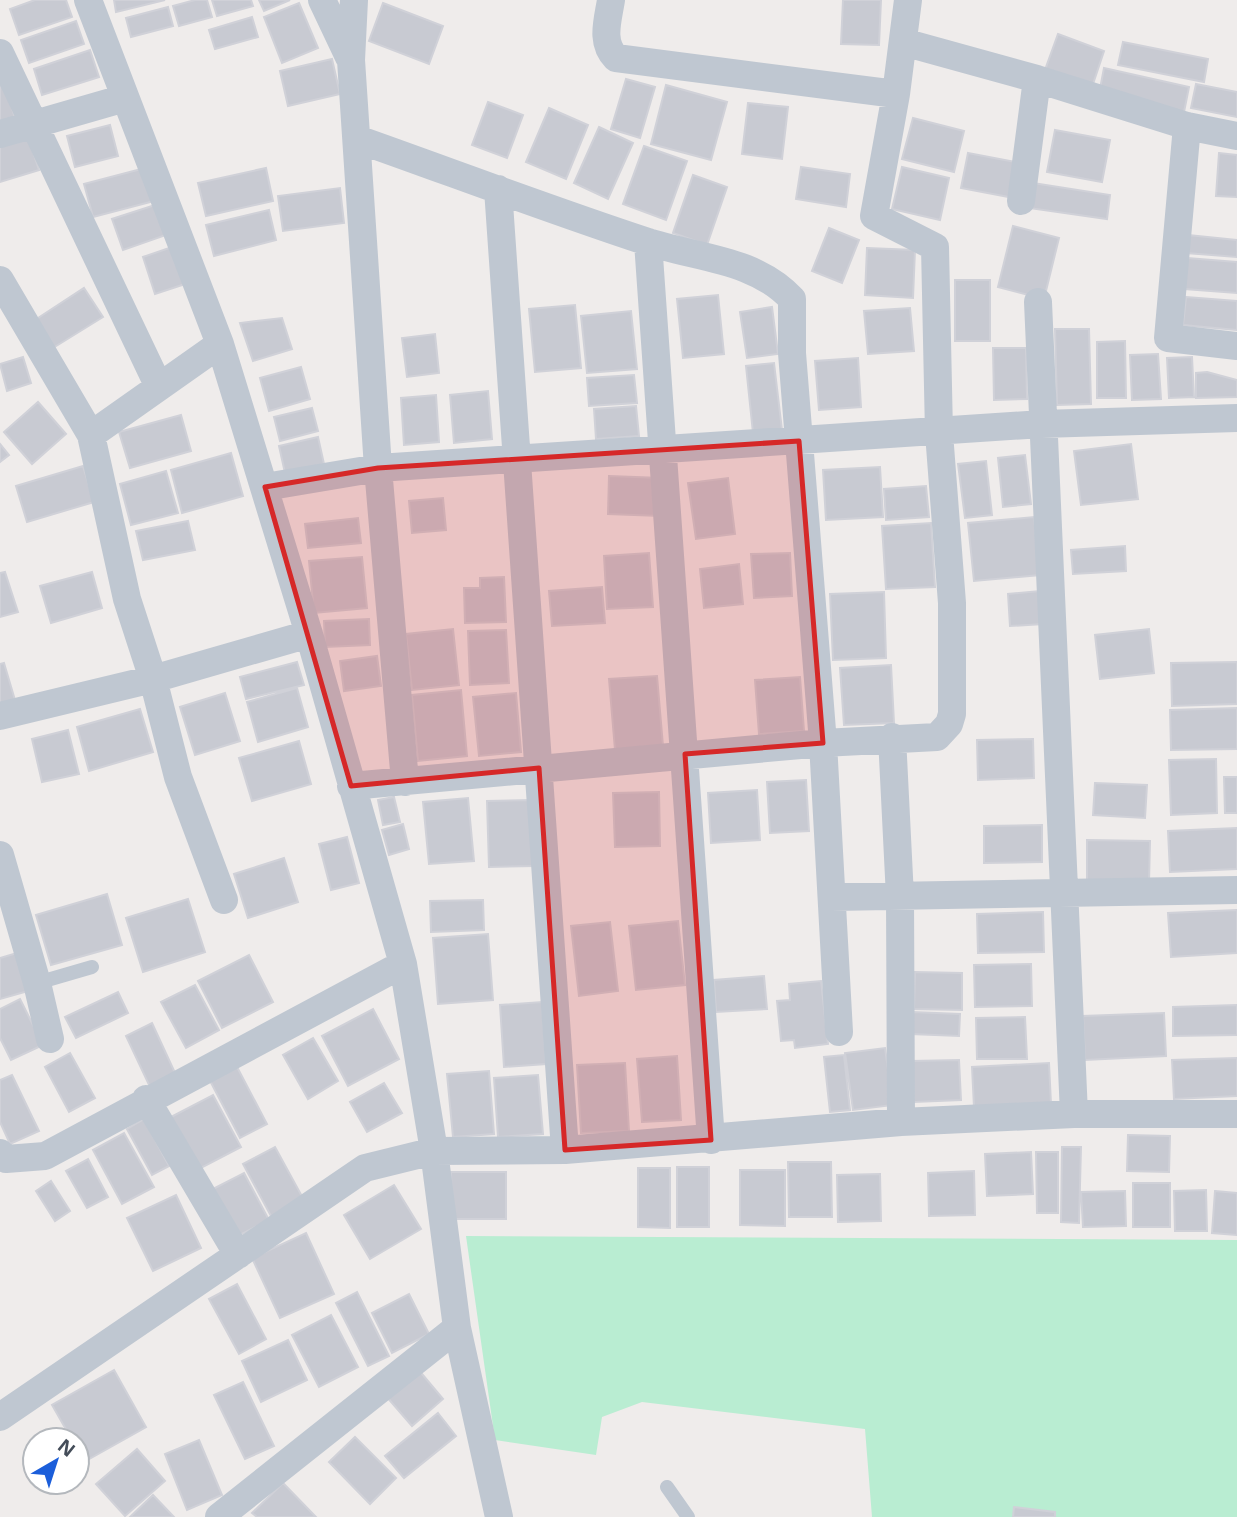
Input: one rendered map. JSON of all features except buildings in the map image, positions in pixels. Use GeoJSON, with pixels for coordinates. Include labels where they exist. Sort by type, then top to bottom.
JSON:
{"type":"FeatureCollection","features":[{"type":"Feature","properties":{"kind":"street"},"geometry":{"type":"LineString","coordinates":[[88,0],[220,344],[309,634],[403,964],[434,1151],[457,1328],[495,1515]]}},
{"type":"Feature","properties":{"kind":"street"},"geometry":{"type":"LineString","coordinates":[[323,0],[351,60]]}},
{"type":"Feature","properties":{"kind":"street"},"geometry":{"type":"LineString","coordinates":[[354,0],[351,60],[378,468],[405,782]]}},
{"type":"Feature","properties":{"kind":"street"},"geometry":{"type":"LineString","coordinates":[[611,0],[606,39],[609,51],[616,58],[896,94]]}},
{"type":"Feature","properties":{"kind":"street"},"geometry":{"type":"LineString","coordinates":[[351,786],[685,754],[892,737],[937,737],[949,724],[953,714],[952,603],[939,433],[935,247],[874,216],[896,94],[908,0]]}},
{"type":"Feature","properties":{"kind":"street"},"geometry":{"type":"LineString","coordinates":[[903,42],[1037,79],[1187,126],[1237,136]]}},
{"type":"Feature","properties":{"kind":"street"},"geometry":{"type":"LineString","coordinates":[[0,53],[159,387]]}},
{"type":"Feature","properties":{"kind":"street"},"geometry":{"type":"LineString","coordinates":[[1021,201],[1037,79]]}},
{"type":"Feature","properties":{"kind":"street"},"geometry":{"type":"LineString","coordinates":[[0,134],[125,98]]}},
{"type":"Feature","properties":{"kind":"street"},"geometry":{"type":"LineString","coordinates":[[1187,126],[1168,338],[1237,346]]}},
{"type":"Feature","properties":{"kind":"street"},"geometry":{"type":"LineString","coordinates":[[357,139],[648,242],[748,268],[775,281],[792,299],[799,441],[823,743],[839,1032]]}},
{"type":"Feature","properties":{"kind":"street"},"geometry":{"type":"LineString","coordinates":[[498,189],[520,460],[565,1150]]}},
{"type":"Feature","properties":{"kind":"street"},"geometry":{"type":"LineString","coordinates":[[648,242],[710,1140]]}},
{"type":"Feature","properties":{"kind":"street"},"geometry":{"type":"LineString","coordinates":[[0,279],[91,435],[127,598],[153,679],[178,777],[224,900]]}},
{"type":"Feature","properties":{"kind":"street"},"geometry":{"type":"LineString","coordinates":[[1038,302],[1074,1114]]}},
{"type":"Feature","properties":{"kind":"street"},"geometry":{"type":"LineString","coordinates":[[91,435],[220,344]]}},
{"type":"Feature","properties":{"kind":"street"},"geometry":{"type":"LineString","coordinates":[[265,487],[378,468],[939,433],[1042,424],[1237,418]]}},
{"type":"Feature","properties":{"kind":"street"},"geometry":{"type":"LineString","coordinates":[[0,716],[153,679],[309,634]]}},
{"type":"Feature","properties":{"kind":"street"},"geometry":{"type":"LineString","coordinates":[[892,737],[900,897],[901,1122]]}},
{"type":"Feature","properties":{"kind":"street"},"geometry":{"type":"LineString","coordinates":[[0,855],[37,983],[50,1039]]}},
{"type":"Feature","properties":{"kind":"street"},"geometry":{"type":"LineString","coordinates":[[832,897],[1237,890]]}},
{"type":"Feature","properties":{"kind":"street"},"geometry":{"type":"LineString","coordinates":[[0,1153],[6,1160],[45,1156],[146,1099],[204,1072],[403,964]]}},
{"type":"Feature","properties":{"kind":"street"},"geometry":{"type":"LineString","coordinates":[[146,1099],[238,1255]]}},
{"type":"Feature","properties":{"kind":"street"},"geometry":{"type":"LineString","coordinates":[[0,1418],[365,1168],[434,1151],[565,1150],[901,1122],[1074,1114],[1237,1114]]}},
{"type":"Feature","properties":{"kind":"street"},"geometry":{"type":"LineString","coordinates":[[219,1517],[457,1328]]}},
{"type":"Feature","properties":{"kind":"lane"},"geometry":{"type":"LineString","coordinates":[[37,983],[92,967]]}},
{"type":"Feature","properties":{"kind":"lane"},"geometry":{"type":"LineString","coordinates":[[667,1487],[688,1517]]}},
{"type":"Feature","properties":{"kind":"highlighted area"},"geometry":{"type":"Polygon","coordinates":[[[799,441],[823,743],[685,754],[711,1140],[565,1150],[539,768],[351,786],[265,487],[378,468],[799,441]]]}},
{"type":"Feature","properties":{"kind":"green space"},"geometry":{"type":"Polygon","coordinates":[[[466,1236],[1237,1240],[1237,1517],[872,1517],[865,1429],[642,1402],[602,1417],[596,1455],[495,1440],[466,1236]]]}}]}
